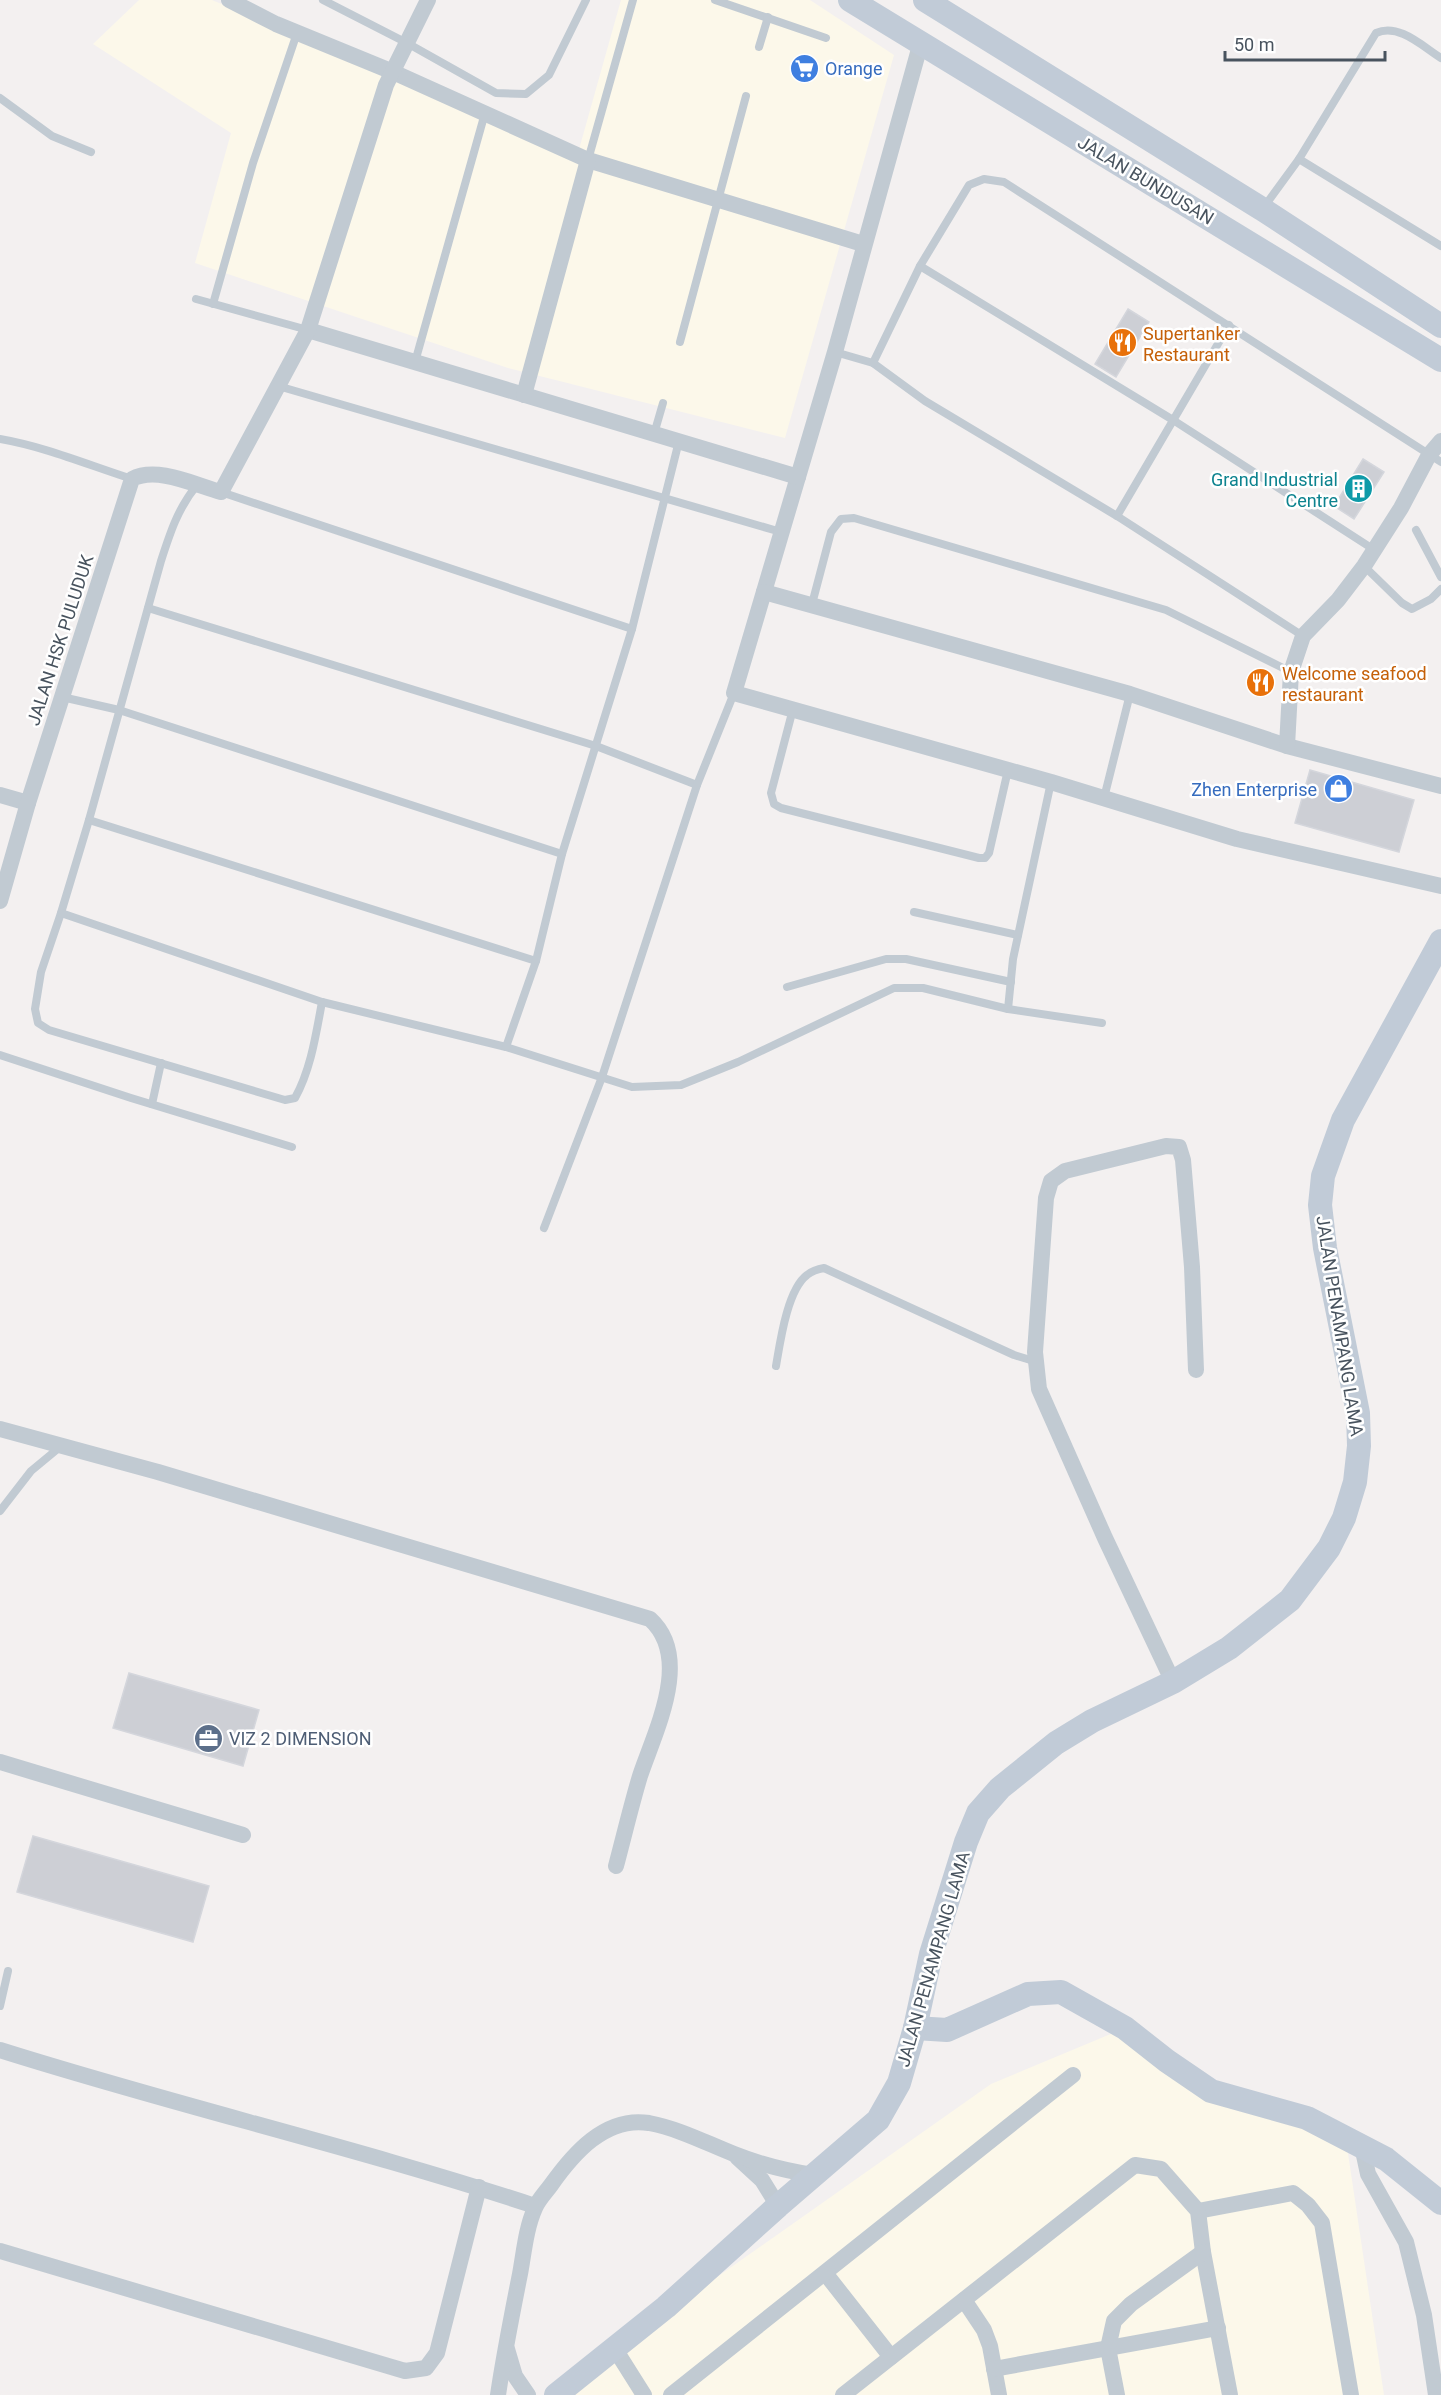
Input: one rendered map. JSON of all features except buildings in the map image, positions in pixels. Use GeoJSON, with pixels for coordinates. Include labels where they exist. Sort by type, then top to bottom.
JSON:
{"type":"FeatureCollection","features":[{"type":"Feature","properties":{"kind":"main road","name":"JALAN BUNDUSAN"},"geometry":{"type":"LineString","coordinates":[[850,0],[1441,360]]}},
{"type":"Feature","properties":{"kind":"main road","name":"JALAN BUNDUSAN"},"geometry":{"type":"LineString","coordinates":[[925,0],[1262,209],[1441,326]]}},
{"type":"Feature","properties":{"kind":"main road","name":"JALAN PENAMPANG LAMA"},"geometry":{"type":"LineString","coordinates":[[556,2395],[666,2307],[878,2120],[899,2083],[915,2028],[931,1954],[966,1842],[978,1813],[1000,1788],[1056,1743],[1092,1721],[1173,1682],[1229,1648],[1290,1600],[1329,1548],[1344,1518],[1355,1482],[1359,1446],[1358,1413],[1325,1248],[1320,1205],[1323,1176],[1343,1120],[1441,941]]}},
{"type":"Feature","properties":{"kind":"main road"},"geometry":{"type":"LineString","coordinates":[[915,2028],[947,2030],[1028,1994],[1062,1992],[1125,2028],[1167,2061],[1211,2091],[1307,2118],[1386,2159],[1441,2203]]}},
{"type":"Feature","properties":{"kind":"street"},"geometry":{"type":"LineString","coordinates":[[229,0],[297,33],[393,72],[588,160],[716,201],[863,244]]}},
{"type":"Feature","properties":{"kind":"street"},"geometry":{"type":"LineString","coordinates":[[132,479],[143,474],[156,473],[221,492],[308,330],[386,85],[428,0]]}},
{"type":"Feature","properties":{"kind":"street"},"geometry":{"type":"LineString","coordinates":[[921,42],[863,244],[835,352],[734,693],[1051,782],[1237,839],[1441,886]]}},
{"type":"Feature","properties":{"kind":"street"},"geometry":{"type":"LineString","coordinates":[[524,395],[588,160]]}},
{"type":"Feature","properties":{"kind":"street"},"geometry":{"type":"LineString","coordinates":[[308,330],[798,477]]}},
{"type":"Feature","properties":{"kind":"street"},"geometry":{"type":"LineString","coordinates":[[1287,746],[1291,672],[1303,636],[1338,600],[1364,566],[1373,549],[1435,458],[1441,441]]}},
{"type":"Feature","properties":{"kind":"street","name":"JALAN HSK PULUDUK"},"geometry":{"type":"LineString","coordinates":[[0,901],[28,803],[132,479]]}},
{"type":"Feature","properties":{"kind":"street"},"geometry":{"type":"LineString","coordinates":[[764,592],[1130,694],[1287,746],[1441,786]]}},
{"type":"Feature","properties":{"kind":"street"},"geometry":{"type":"LineString","coordinates":[[0,795],[28,803]]}},
{"type":"Feature","properties":{"kind":"street"},"geometry":{"type":"LineString","coordinates":[[1173,1682],[1105,1538],[1039,1389],[1035,1352],[1046,1198],[1051,1181],[1065,1171],[1166,1146],[1179,1147],[1183,1160],[1192,1267],[1197,1370]]}},
{"type":"Feature","properties":{"kind":"street"},"geometry":{"type":"LineString","coordinates":[[0,1429],[158,1472],[650,1619],[658,1626],[665,1642],[670,1670],[667,1698],[640,1778],[616,1866]]}},
{"type":"Feature","properties":{"kind":"street"},"geometry":{"type":"LineString","coordinates":[[0,1762],[243,1835]]}},
{"type":"Feature","properties":{"kind":"street"},"geometry":{"type":"LineString","coordinates":[[0,2050],[478,2187],[536,2206]]}},
{"type":"Feature","properties":{"kind":"street"},"geometry":{"type":"LineString","coordinates":[[671,2395],[1073,2075]]}},
{"type":"Feature","properties":{"kind":"street"},"geometry":{"type":"LineString","coordinates":[[498,2395],[505,2342],[528,2230],[536,2206],[572,2159],[593,2137],[618,2125],[646,2122],[680,2131],[734,2154],[793,2172],[813,2175]]}},
{"type":"Feature","properties":{"kind":"street"},"geometry":{"type":"LineString","coordinates":[[1362,2146],[1368,2174],[1406,2242],[1424,2315],[1436,2395]]}},
{"type":"Feature","properties":{"kind":"street"},"geometry":{"type":"LineString","coordinates":[[734,2154],[762,2180],[778,2206]]}},
{"type":"Feature","properties":{"kind":"street"},"geometry":{"type":"LineString","coordinates":[[843,2395],[865,2387],[891,2357],[1135,2165],[1161,2169],[1198,2211],[1203,2252],[1230,2395]]}},
{"type":"Feature","properties":{"kind":"street"},"geometry":{"type":"LineString","coordinates":[[0,2251],[405,2371],[426,2368],[437,2353],[478,2187]]}},
{"type":"Feature","properties":{"kind":"street"},"geometry":{"type":"LineString","coordinates":[[1198,2211],[1293,2193],[1308,2205],[1322,2223],[1351,2395]]}},
{"type":"Feature","properties":{"kind":"street"},"geometry":{"type":"LineString","coordinates":[[1117,2395],[1108,2348],[1114,2321],[1131,2304],[1203,2252]]}},
{"type":"Feature","properties":{"kind":"street"},"geometry":{"type":"LineString","coordinates":[[825,2273],[891,2357]]}},
{"type":"Feature","properties":{"kind":"street"},"geometry":{"type":"LineString","coordinates":[[964,2300],[984,2330],[999,2395]]}},
{"type":"Feature","properties":{"kind":"street"},"geometry":{"type":"LineString","coordinates":[[994,2369],[1218,2328]]}},
{"type":"Feature","properties":{"kind":"street"},"geometry":{"type":"LineString","coordinates":[[505,2342],[515,2376],[528,2395]]}},
{"type":"Feature","properties":{"kind":"street"},"geometry":{"type":"LineString","coordinates":[[615,2349],[644,2395]]}},
{"type":"Feature","properties":{"kind":"lane"},"geometry":{"type":"LineString","coordinates":[[323,0],[408,43],[496,93],[526,94],[549,75],[586,0]]}},
{"type":"Feature","properties":{"kind":"lane"},"geometry":{"type":"LineString","coordinates":[[588,160],[633,0]]}},
{"type":"Feature","properties":{"kind":"lane"},"geometry":{"type":"LineString","coordinates":[[715,0],[826,38]]}},
{"type":"Feature","properties":{"kind":"lane"},"geometry":{"type":"LineString","coordinates":[[759,47],[768,17]]}},
{"type":"Feature","properties":{"kind":"lane"},"geometry":{"type":"LineString","coordinates":[[1262,209],[1299,159],[1376,33],[1386,29],[1396,30],[1441,58]]}},
{"type":"Feature","properties":{"kind":"lane"},"geometry":{"type":"LineString","coordinates":[[213,304],[253,163],[297,33]]}},
{"type":"Feature","properties":{"kind":"lane"},"geometry":{"type":"LineString","coordinates":[[680,342],[746,96]]}},
{"type":"Feature","properties":{"kind":"lane"},"geometry":{"type":"LineString","coordinates":[[0,98],[52,136],[91,152]]}},
{"type":"Feature","properties":{"kind":"lane"},"geometry":{"type":"LineString","coordinates":[[415,362],[485,113]]}},
{"type":"Feature","properties":{"kind":"lane"},"geometry":{"type":"LineString","coordinates":[[1299,159],[1441,246]]}},
{"type":"Feature","properties":{"kind":"lane"},"geometry":{"type":"LineString","coordinates":[[873,363],[920,266],[969,185],[984,179],[1004,182],[1435,458]]}},
{"type":"Feature","properties":{"kind":"lane"},"geometry":{"type":"LineString","coordinates":[[920,266],[1173,420],[1373,549]]}},
{"type":"Feature","properties":{"kind":"lane"},"geometry":{"type":"LineString","coordinates":[[196,299],[308,330]]}},
{"type":"Feature","properties":{"kind":"lane"},"geometry":{"type":"LineString","coordinates":[[1117,516],[1229,325]]}},
{"type":"Feature","properties":{"kind":"lane"},"geometry":{"type":"LineString","coordinates":[[835,352],[873,363],[925,401],[1117,516],[1303,636]]}},
{"type":"Feature","properties":{"kind":"lane"},"geometry":{"type":"LineString","coordinates":[[278,386],[782,532]]}},
{"type":"Feature","properties":{"kind":"lane"},"geometry":{"type":"LineString","coordinates":[[654,434],[663,403]]}},
{"type":"Feature","properties":{"kind":"lane"},"geometry":{"type":"LineString","coordinates":[[0,439],[60,453],[76,462],[132,479]]}},
{"type":"Feature","properties":{"kind":"lane"},"geometry":{"type":"LineString","coordinates":[[506,1047],[536,961],[562,854],[632,629],[679,441]]}},
{"type":"Feature","properties":{"kind":"lane"},"geometry":{"type":"LineString","coordinates":[[197,485],[186,498],[175,519],[61,914],[40,972],[35,1010],[38,1023],[49,1030],[285,1100],[295,1098],[301,1087],[313,1047],[322,1002]]}},
{"type":"Feature","properties":{"kind":"lane"},"geometry":{"type":"LineString","coordinates":[[221,492],[632,629]]}},
{"type":"Feature","properties":{"kind":"lane"},"geometry":{"type":"LineString","coordinates":[[812,604],[831,532],[841,519],[854,518],[1166,610],[1291,672]]}},
{"type":"Feature","properties":{"kind":"lane"},"geometry":{"type":"LineString","coordinates":[[1416,530],[1441,577]]}},
{"type":"Feature","properties":{"kind":"lane"},"geometry":{"type":"LineString","coordinates":[[1364,566],[1402,603],[1412,609],[1431,599],[1441,589]]}},
{"type":"Feature","properties":{"kind":"lane"},"geometry":{"type":"LineString","coordinates":[[148,608],[596,746],[697,785]]}},
{"type":"Feature","properties":{"kind":"lane"},"geometry":{"type":"LineString","coordinates":[[544,1228],[602,1077],[697,785],[734,693]]}},
{"type":"Feature","properties":{"kind":"lane"},"geometry":{"type":"LineString","coordinates":[[1104,798],[1130,694]]}},
{"type":"Feature","properties":{"kind":"lane"},"geometry":{"type":"LineString","coordinates":[[62,697],[119,710],[562,854]]}},
{"type":"Feature","properties":{"kind":"lane"},"geometry":{"type":"LineString","coordinates":[[792,709],[771,793],[774,804],[781,808],[985,858],[989,853],[1008,770]]}},
{"type":"Feature","properties":{"kind":"lane"},"geometry":{"type":"LineString","coordinates":[[1008,1009],[1018,935],[1051,782]]}},
{"type":"Feature","properties":{"kind":"lane"},"geometry":{"type":"LineString","coordinates":[[89,820],[536,961]]}},
{"type":"Feature","properties":{"kind":"lane"},"geometry":{"type":"LineString","coordinates":[[914,912],[1018,935]]}},
{"type":"Feature","properties":{"kind":"lane"},"geometry":{"type":"LineString","coordinates":[[61,914],[322,1002],[506,1047],[632,1086],[681,1085],[738,1062],[894,988],[923,988],[1008,1009],[1102,1023]]}},
{"type":"Feature","properties":{"kind":"lane"},"geometry":{"type":"LineString","coordinates":[[787,987],[886,959],[906,959],[1011,982]]}},
{"type":"Feature","properties":{"kind":"lane"},"geometry":{"type":"LineString","coordinates":[[0,1055],[292,1147]]}},
{"type":"Feature","properties":{"kind":"lane"},"geometry":{"type":"LineString","coordinates":[[152,1104],[161,1063]]}},
{"type":"Feature","properties":{"kind":"lane"},"geometry":{"type":"LineString","coordinates":[[776,1366],[782,1325],[798,1286],[806,1275],[824,1268],[1014,1355],[1037,1362]]}},
{"type":"Feature","properties":{"kind":"lane"},"geometry":{"type":"LineString","coordinates":[[0,1511],[31,1471],[60,1447]]}},
{"type":"Feature","properties":{"kind":"lane"},"geometry":{"type":"LineString","coordinates":[[0,2006],[8,1971]]}},
{"type":"Feature","properties":{"kind":"shaded area"},"geometry":{"type":"Polygon","coordinates":[[[139,0],[212,0],[578,153],[621,0],[810,0],[894,55],[785,438],[508,368],[195,263],[231,133],[93,44],[139,0]]]}},
{"type":"Feature","properties":{"kind":"shaded area"},"geometry":{"type":"Polygon","coordinates":[[[1125,2028],[1211,2091],[1346,2140],[1384,2395],[559,2395],[615,2349],[991,2084],[1125,2028]]]}},
{"type":"Feature","properties":{"kind":"place","name":"Orange"},"geometry":{"type":"Point","coordinates":[804,68]}},
{"type":"Feature","properties":{"kind":"place","name":"Supertanker Restaurant"},"geometry":{"type":"Point","coordinates":[1122,343]}},
{"type":"Feature","properties":{"kind":"place","name":"Grand Industrial Centre"},"geometry":{"type":"Point","coordinates":[1359,489]}},
{"type":"Feature","properties":{"kind":"place","name":"Welcome seafood restaurant"},"geometry":{"type":"Point","coordinates":[1261,683]}},
{"type":"Feature","properties":{"kind":"place","name":"Zhen Enterprise"},"geometry":{"type":"Point","coordinates":[1338,789]}},
{"type":"Feature","properties":{"kind":"place","name":"VIZ 2 DIMENSION"},"geometry":{"type":"Point","coordinates":[208,1738]}}]}
